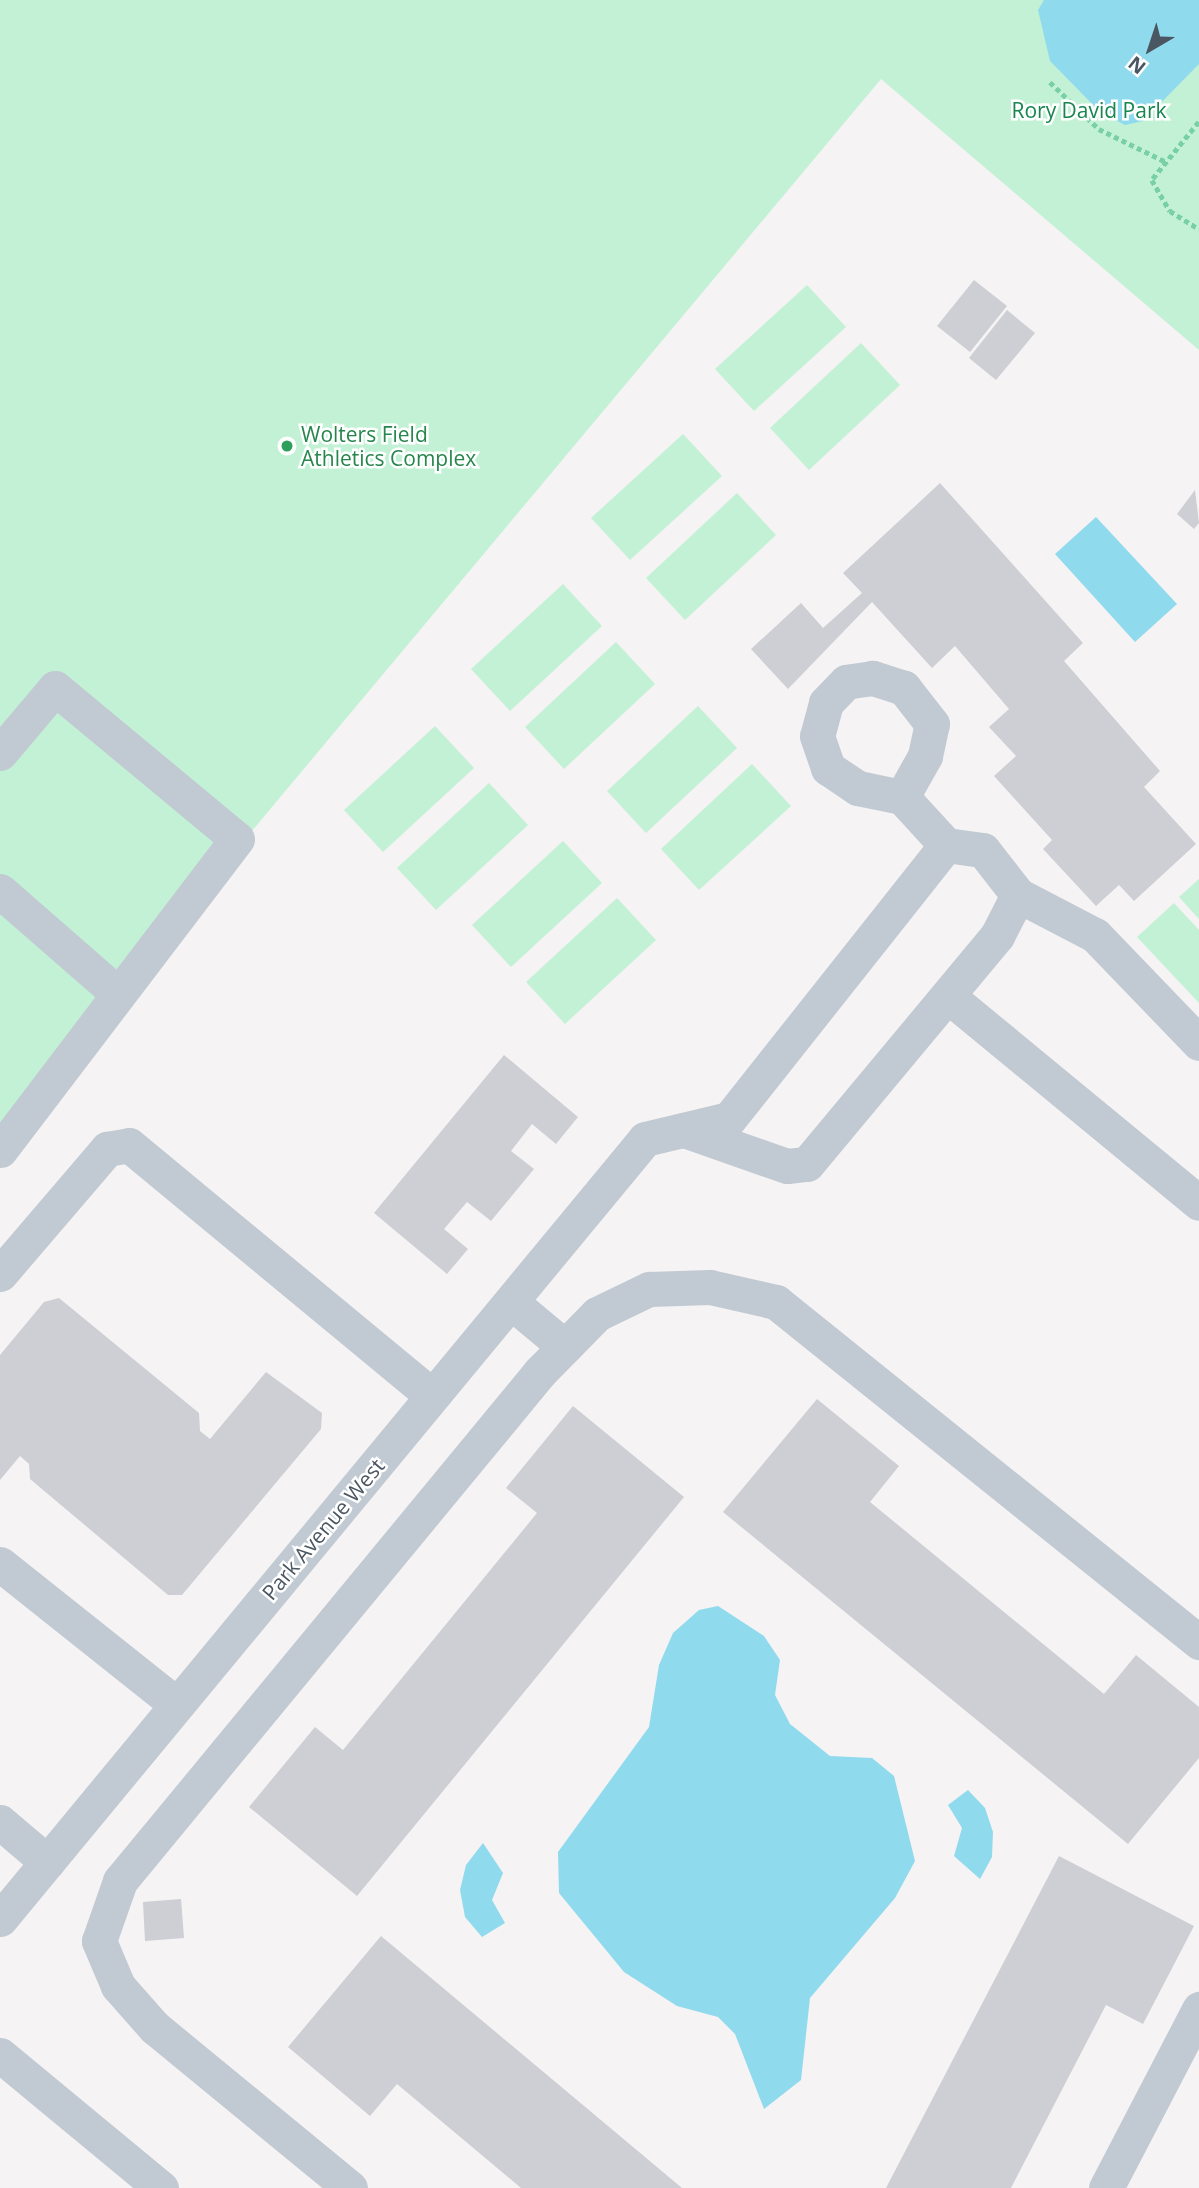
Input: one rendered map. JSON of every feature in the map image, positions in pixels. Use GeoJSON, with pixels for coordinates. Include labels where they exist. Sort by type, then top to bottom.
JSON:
{"type":"FeatureCollection","features":[{"type":"Feature","properties":{"kind":"street"},"geometry":{"type":"LineString","coordinates":[[0,753],[55,688],[237,839],[117,993],[0,1150]]}},
{"type":"Feature","properties":{"kind":"street"},"geometry":{"type":"LineString","coordinates":[[902,797],[946,845],[983,850],[1018,895],[1095,936],[1199,1043]]}},
{"type":"Feature","properties":{"kind":"street"},"geometry":{"type":"LineString","coordinates":[[684,1130],[729,1119],[946,845]]}},
{"type":"Feature","properties":{"kind":"street"},"geometry":{"type":"LineString","coordinates":[[0,891],[117,993]]}},
{"type":"Feature","properties":{"kind":"street"},"geometry":{"type":"LineString","coordinates":[[684,1130],[776,1162],[807,1164],[997,936],[1018,895]]}},
{"type":"Feature","properties":{"kind":"street"},"geometry":{"type":"LineString","coordinates":[[948,996],[1199,1203]]}},
{"type":"Feature","properties":{"kind":"street","name":"Park Avenue West"},"geometry":{"type":"LineString","coordinates":[[0,1919],[645,1139],[684,1130]]}},
{"type":"Feature","properties":{"kind":"street"},"geometry":{"type":"LineString","coordinates":[[0,1275],[107,1149],[128,1144],[432,1396]]}},
{"type":"Feature","properties":{"kind":"street"},"geometry":{"type":"LineString","coordinates":[[350,2188],[155,2028],[118,1986],[99,1941],[120,1881],[565,1347],[597,1314],[649,1289],[710,1287],[776,1302],[1199,1642]]}},
{"type":"Feature","properties":{"kind":"street"},"geometry":{"type":"LineString","coordinates":[[510,1302],[565,1347]]}},
{"type":"Feature","properties":{"kind":"street"},"geometry":{"type":"LineString","coordinates":[[0,1563],[177,1705]]}},
{"type":"Feature","properties":{"kind":"street"},"geometry":{"type":"LineString","coordinates":[[0,1822],[47,1862]]}},
{"type":"Feature","properties":{"kind":"street"},"geometry":{"type":"LineString","coordinates":[[1106,2188],[1199,2009]]}},
{"type":"Feature","properties":{"kind":"street"},"geometry":{"type":"LineString","coordinates":[[0,2055],[162,2188]]}},
{"type":"Feature","properties":{"kind":"path"},"geometry":{"type":"LineString","coordinates":[[1049,82],[1099,128],[1166,162]]}},
{"type":"Feature","properties":{"kind":"path"},"geometry":{"type":"LineString","coordinates":[[1199,122],[1152,180],[1170,211],[1199,229]]}},
{"type":"Feature","properties":{"kind":"green space","name":"Wolters Field Athletics Complex"},"geometry":{"type":"Polygon","coordinates":[[[0,0],[1199,0],[1199,350],[881,79],[0,1132],[0,0]]]}},
{"type":"Feature","properties":{"kind":"green space"},"geometry":{"type":"Polygon","coordinates":[[[807,285],[846,327],[754,411],[715,369],[807,285]]]}},
{"type":"Feature","properties":{"kind":"green space"},"geometry":{"type":"Polygon","coordinates":[[[861,343],[900,385],[809,470],[770,428],[861,343]]]}},
{"type":"Feature","properties":{"kind":"green space"},"geometry":{"type":"Polygon","coordinates":[[[683,434],[722,476],[630,560],[591,518],[683,434]]]}},
{"type":"Feature","properties":{"kind":"green space"},"geometry":{"type":"Polygon","coordinates":[[[737,493],[776,535],[685,620],[646,578],[737,493]]]}},
{"type":"Feature","properties":{"kind":"green space"},"geometry":{"type":"Polygon","coordinates":[[[563,584],[602,626],[510,711],[471,669],[563,584]]]}},
{"type":"Feature","properties":{"kind":"green space"},"geometry":{"type":"Polygon","coordinates":[[[616,642],[655,684],[564,769],[525,727],[616,642]]]}},
{"type":"Feature","properties":{"kind":"green space"},"geometry":{"type":"Polygon","coordinates":[[[698,706],[737,748],[646,833],[607,791],[698,706]]]}},
{"type":"Feature","properties":{"kind":"green space"},"geometry":{"type":"Polygon","coordinates":[[[435,726],[474,768],[383,852],[344,810],[435,726]]]}},
{"type":"Feature","properties":{"kind":"green space"},"geometry":{"type":"Polygon","coordinates":[[[752,764],[791,806],[699,890],[661,849],[752,764]]]}},
{"type":"Feature","properties":{"kind":"green space"},"geometry":{"type":"Polygon","coordinates":[[[489,783],[528,825],[436,910],[397,868],[489,783]]]}},
{"type":"Feature","properties":{"kind":"green space"},"geometry":{"type":"Polygon","coordinates":[[[563,841],[602,883],[511,967],[472,925],[563,841]]]}},
{"type":"Feature","properties":{"kind":"green space"},"geometry":{"type":"Polygon","coordinates":[[[1199,879],[1199,919],[1179,897],[1199,879]]]}},
{"type":"Feature","properties":{"kind":"green space"},"geometry":{"type":"Polygon","coordinates":[[[617,898],[656,940],[565,1024],[526,982],[617,898]]]}},
{"type":"Feature","properties":{"kind":"green space"},"geometry":{"type":"Polygon","coordinates":[[[1174,903],[1199,930],[1199,1003],[1137,937],[1174,903]]]}},
{"type":"Feature","properties":{"kind":"water"},"geometry":{"type":"Polygon","coordinates":[[[1044,0],[1199,0],[1199,64],[1143,121],[1125,125],[1100,112],[1050,61],[1038,10],[1044,0]]]}},
{"type":"Feature","properties":{"kind":"water"},"geometry":{"type":"Polygon","coordinates":[[[1096,517],[1177,604],[1135,642],[1055,554],[1096,517]]]}},
{"type":"Feature","properties":{"kind":"water"},"geometry":{"type":"Polygon","coordinates":[[[718,1606],[764,1636],[780,1660],[775,1695],[790,1724],[830,1756],[872,1758],[894,1776],[915,1861],[895,1898],[810,1998],[801,2080],[764,2109],[735,2034],[718,2017],[677,2006],[624,1972],[559,1893],[558,1852],[649,1727],[659,1665],[673,1633],[699,1610],[718,1606]]]}},
{"type":"Feature","properties":{"kind":"water"},"geometry":{"type":"Polygon","coordinates":[[[968,1790],[985,1808],[993,1832],[992,1857],[980,1879],[954,1856],[962,1828],[948,1805],[968,1790]]]}},
{"type":"Feature","properties":{"kind":"water"},"geometry":{"type":"Polygon","coordinates":[[[483,1843],[503,1873],[492,1900],[505,1923],[482,1937],[465,1917],[460,1890],[466,1865],[483,1843]]]}},
{"type":"Feature","properties":{"kind":"building"},"geometry":{"type":"Polygon","coordinates":[[[974,280],[1007,306],[970,352],[937,326],[974,280]]]}},
{"type":"Feature","properties":{"kind":"building"},"geometry":{"type":"Polygon","coordinates":[[[1007,310],[1035,333],[996,380],[969,358],[1007,310]]]}},
{"type":"Feature","properties":{"kind":"building"},"geometry":{"type":"Polygon","coordinates":[[[940,483],[1083,643],[1064,661],[1160,771],[1144,787],[1196,844],[1134,901],[1119,885],[1096,906],[1043,849],[1052,840],[994,776],[1016,756],[989,727],[1009,709],[955,646],[932,668],[872,602],[788,689],[751,649],[801,603],[823,628],[862,593],[843,573],[940,483]]]}},
{"type":"Feature","properties":{"kind":"building"},"geometry":{"type":"Polygon","coordinates":[[[1195,490],[1199,523],[1194,529],[1177,514],[1195,490]]]}},
{"type":"Feature","properties":{"kind":"building"},"geometry":{"type":"Polygon","coordinates":[[[504,1055],[578,1117],[556,1144],[532,1124],[511,1151],[534,1169],[491,1221],[467,1202],[444,1229],[468,1249],[447,1274],[374,1213],[504,1055]]]}},
{"type":"Feature","properties":{"kind":"building"},"geometry":{"type":"Polygon","coordinates":[[[59,1298],[199,1413],[200,1431],[210,1439],[266,1372],[322,1413],[321,1429],[182,1595],[168,1595],[30,1479],[29,1464],[20,1456],[0,1480],[0,1355],[44,1302],[59,1298]]]}},
{"type":"Feature","properties":{"kind":"building"},"geometry":{"type":"Polygon","coordinates":[[[817,1399],[899,1466],[870,1502],[1104,1694],[1136,1655],[1199,1707],[1199,1758],[1128,1844],[723,1512],[817,1399]]]}},
{"type":"Feature","properties":{"kind":"building"},"geometry":{"type":"Polygon","coordinates":[[[573,1406],[684,1497],[357,1896],[249,1807],[315,1727],[343,1750],[537,1513],[506,1488],[573,1406]]]}},
{"type":"Feature","properties":{"kind":"building"},"geometry":{"type":"Polygon","coordinates":[[[1059,1856],[1194,1926],[1143,2024],[1106,2005],[1011,2188],[886,2188],[1059,1856]]]}},
{"type":"Feature","properties":{"kind":"building"},"geometry":{"type":"Polygon","coordinates":[[[181,1899],[184,1938],[145,1941],[143,1902],[181,1899]]]}},
{"type":"Feature","properties":{"kind":"building"},"geometry":{"type":"Polygon","coordinates":[[[381,1936],[682,2188],[521,2188],[397,2084],[370,2116],[288,2047],[381,1936]]]}},
{"type":"Feature","properties":{"kind":"place","name":"Wolters Field Athletics Complex"},"geometry":{"type":"Point","coordinates":[287,446]}},
{"type":"Feature","properties":{"kind":"park label","name":"Rory David Park"},"geometry":{"type":"Point","coordinates":[1089,110]}}]}
